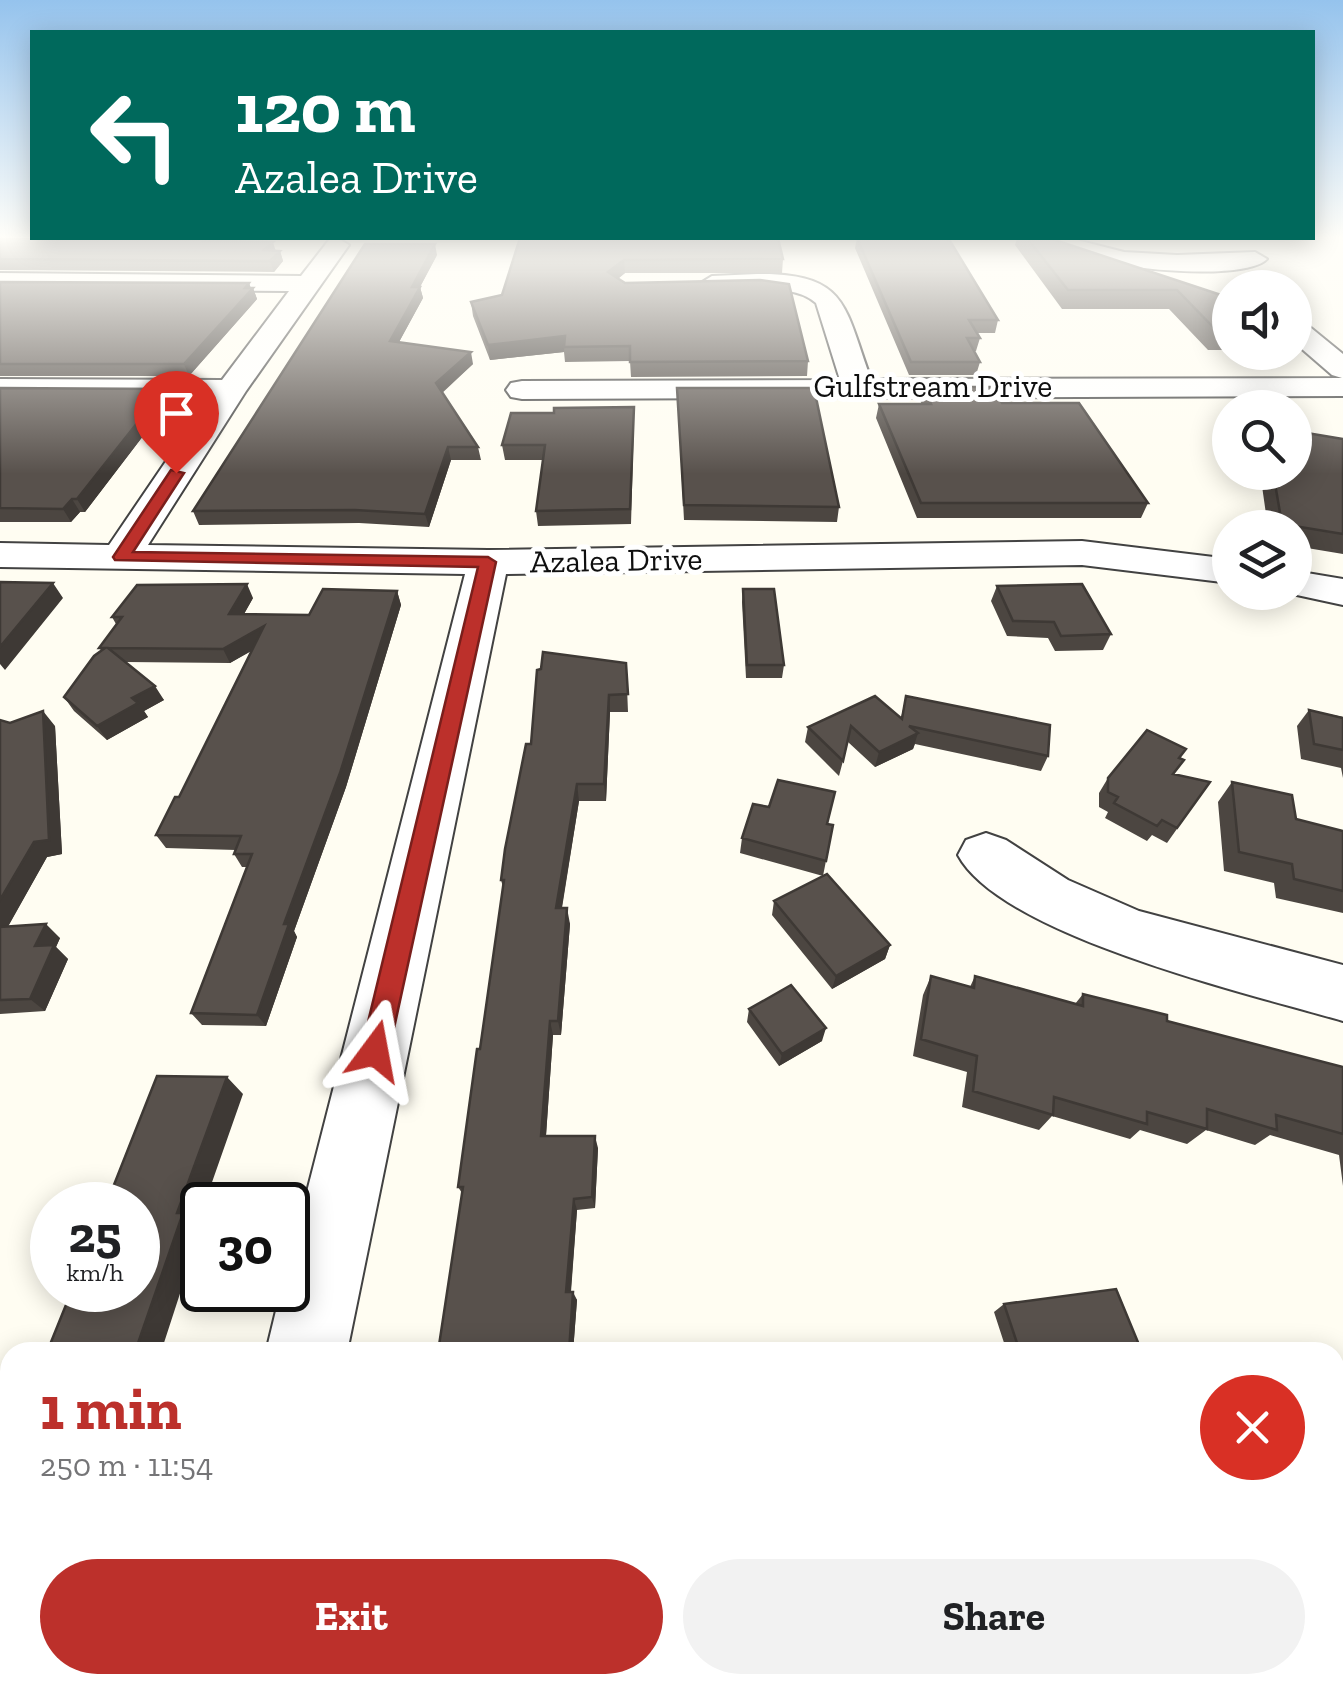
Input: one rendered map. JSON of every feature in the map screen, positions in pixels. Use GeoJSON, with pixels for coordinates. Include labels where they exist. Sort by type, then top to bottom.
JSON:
{"type":"FeatureCollection","features":[{"type":"Feature","properties":{"kind":"street"},"geometry":{"type":"LineString","coordinates":[[121,557],[231,389],[286,316]]}},
{"type":"Feature","properties":{"kind":"street"},"geometry":{"type":"LineString","coordinates":[[834,316],[858,386]]}},
{"type":"Feature","properties":{"kind":"street"},"geometry":{"type":"LineString","coordinates":[[1312,343],[1343,369]]}},
{"type":"Feature","properties":{"kind":"street","name":"Gulfstream Drive"},"geometry":{"type":"LineString","coordinates":[[522,390],[1343,387]]}},
{"type":"Feature","properties":{"kind":"street"},"geometry":{"type":"LineString","coordinates":[[0,388],[231,389]]}},
{"type":"Feature","properties":{"kind":"street","name":"Azalea Drive"},"geometry":{"type":"LineString","coordinates":[[0,556],[488,562],[1082,554],[1212,567]]}},
{"type":"Feature","properties":{"kind":"street"},"geometry":{"type":"LineString","coordinates":[[308,1342],[488,562]]}},
{"type":"Feature","properties":{"kind":"street"},"geometry":{"type":"LineString","coordinates":[[1312,586],[1343,592]]}},
{"type":"Feature","properties":{"kind":"street"},"geometry":{"type":"LineString","coordinates":[[986,855],[1048,897],[1129,933],[1343,994]]}},
{"type":"Feature","properties":{"kind":"building"},"geometry":{"type":"Polygon","coordinates":[[[0,316],[228,316],[184,364],[0,364],[0,316]]]}},
{"type":"Feature","properties":{"kind":"building"},"geometry":{"type":"Polygon","coordinates":[[[319,316],[404,316],[390,341],[471,352],[436,383],[478,447],[448,447],[425,514],[355,510],[193,511],[319,316]]]}},
{"type":"Feature","properties":{"kind":"building"},"geometry":{"type":"Polygon","coordinates":[[[477,316],[797,316],[808,361],[630,362],[630,346],[564,347],[565,336],[488,345],[477,316]]]}},
{"type":"Feature","properties":{"kind":"building"},"geometry":{"type":"Polygon","coordinates":[[[891,316],[996,316],[998,320],[969,320],[980,338],[967,338],[980,362],[911,362],[891,316]]]}},
{"type":"Feature","properties":{"kind":"building"},"geometry":{"type":"Polygon","coordinates":[[[923,387],[993,387],[1002,403],[1079,403],[1148,503],[921,503],[879,404],[931,404],[923,387]]]}},
{"type":"Feature","properties":{"kind":"building"},"geometry":{"type":"Polygon","coordinates":[[[0,388],[164,389],[77,499],[63,509],[0,508],[0,388]]]}},
{"type":"Feature","properties":{"kind":"building"},"geometry":{"type":"Polygon","coordinates":[[[677,388],[814,388],[839,507],[684,505],[677,388]]]}},
{"type":"Feature","properties":{"kind":"building"},"geometry":{"type":"Polygon","coordinates":[[[634,407],[630,509],[536,511],[545,445],[502,445],[511,413],[634,407]]]}},
{"type":"Feature","properties":{"kind":"building"},"geometry":{"type":"Polygon","coordinates":[[[1312,434],[1343,439],[1343,534],[1312,529],[1312,510],[1280,510],[1276,490],[1312,490],[1312,434]]]}},
{"type":"Feature","properties":{"kind":"building"},"geometry":{"type":"Polygon","coordinates":[[[0,582],[53,583],[0,647],[0,582]]]}},
{"type":"Feature","properties":{"kind":"building"},"geometry":{"type":"Polygon","coordinates":[[[247,584],[229,614],[309,615],[323,589],[397,591],[257,1015],[191,1013],[252,854],[234,854],[241,836],[156,835],[264,626],[223,649],[108,648],[155,686],[132,698],[138,703],[97,726],[64,697],[94,656],[105,648],[99,648],[122,617],[112,617],[137,585],[247,584]]]}},
{"type":"Feature","properties":{"kind":"building"},"geometry":{"type":"Polygon","coordinates":[[[1082,584],[1111,634],[1061,636],[1054,622],[1013,621],[997,586],[1082,584]]]}},
{"type":"Feature","properties":{"kind":"building"},"geometry":{"type":"Polygon","coordinates":[[[743,589],[774,589],[784,665],[747,665],[743,589]]]}},
{"type":"Feature","properties":{"kind":"building"},"geometry":{"type":"Polygon","coordinates":[[[543,652],[626,663],[628,694],[609,695],[604,784],[577,784],[556,908],[567,908],[558,1021],[550,1021],[541,1136],[595,1136],[592,1197],[574,1199],[566,1292],[573,1292],[570,1342],[440,1342],[463,1187],[458,1187],[477,1049],[504,880],[505,849],[526,744],[531,744],[537,670],[541,669],[543,652]]]}},
{"type":"Feature","properties":{"kind":"building"},"geometry":{"type":"Polygon","coordinates":[[[875,696],[902,719],[906,696],[1050,725],[1048,756],[909,726],[918,733],[879,752],[851,726],[843,761],[808,727],[875,696]]]}},
{"type":"Feature","properties":{"kind":"building"},"geometry":{"type":"Polygon","coordinates":[[[1309,710],[1343,718],[1343,750],[1314,744],[1309,710]]]}},
{"type":"Feature","properties":{"kind":"building"},"geometry":{"type":"Polygon","coordinates":[[[43,711],[49,840],[34,842],[0,900],[0,720],[10,723],[43,711]]]}},
{"type":"Feature","properties":{"kind":"building"},"geometry":{"type":"Polygon","coordinates":[[[1147,730],[1186,749],[1179,758],[1184,760],[1173,774],[1210,782],[1177,828],[1162,820],[1157,826],[1114,803],[1118,797],[1108,792],[1108,778],[1147,730]]]}},
{"type":"Feature","properties":{"kind":"building"},"geometry":{"type":"Polygon","coordinates":[[[778,780],[835,792],[827,824],[833,825],[826,861],[742,838],[753,804],[769,807],[778,780]]]}},
{"type":"Feature","properties":{"kind":"building"},"geometry":{"type":"Polygon","coordinates":[[[1232,782],[1292,795],[1296,819],[1343,831],[1343,891],[1294,879],[1292,864],[1239,852],[1232,782]]]}},
{"type":"Feature","properties":{"kind":"building"},"geometry":{"type":"Polygon","coordinates":[[[827,874],[890,945],[836,976],[774,901],[827,874]]]}},
{"type":"Feature","properties":{"kind":"building"},"geometry":{"type":"Polygon","coordinates":[[[46,924],[35,946],[54,945],[30,999],[0,1000],[0,927],[46,924]]]}},
{"type":"Feature","properties":{"kind":"building"},"geometry":{"type":"Polygon","coordinates":[[[931,976],[974,988],[975,976],[1083,1006],[1083,994],[1167,1015],[1167,1021],[1343,1067],[1343,1134],[1276,1115],[1277,1130],[1207,1109],[1207,1129],[1147,1112],[1147,1124],[1054,1097],[1053,1115],[973,1091],[977,1056],[921,1039],[931,976]]]}},
{"type":"Feature","properties":{"kind":"building"},"geometry":{"type":"Polygon","coordinates":[[[791,985],[826,1028],[782,1054],[749,1009],[791,985]]]}},
{"type":"Feature","properties":{"kind":"building"},"geometry":{"type":"Polygon","coordinates":[[[157,1076],[227,1077],[188,1182],[180,1182],[180,1222],[160,1280],[160,1182],[115,1182],[157,1076]]]}},
{"type":"Feature","properties":{"kind":"building"},"geometry":{"type":"Polygon","coordinates":[[[1116,1289],[1138,1342],[1017,1342],[1004,1304],[1116,1289]]]}},
{"type":"Feature","properties":{"kind":"building"},"geometry":{"type":"Polygon","coordinates":[[[63,1312],[149,1312],[138,1342],[51,1342],[63,1312]]]}},
{"type":"Feature","properties":{"kind":"route"},"geometry":{"type":"LineString","coordinates":[[176,473],[121,557],[488,562],[375,1051]]}}]}
